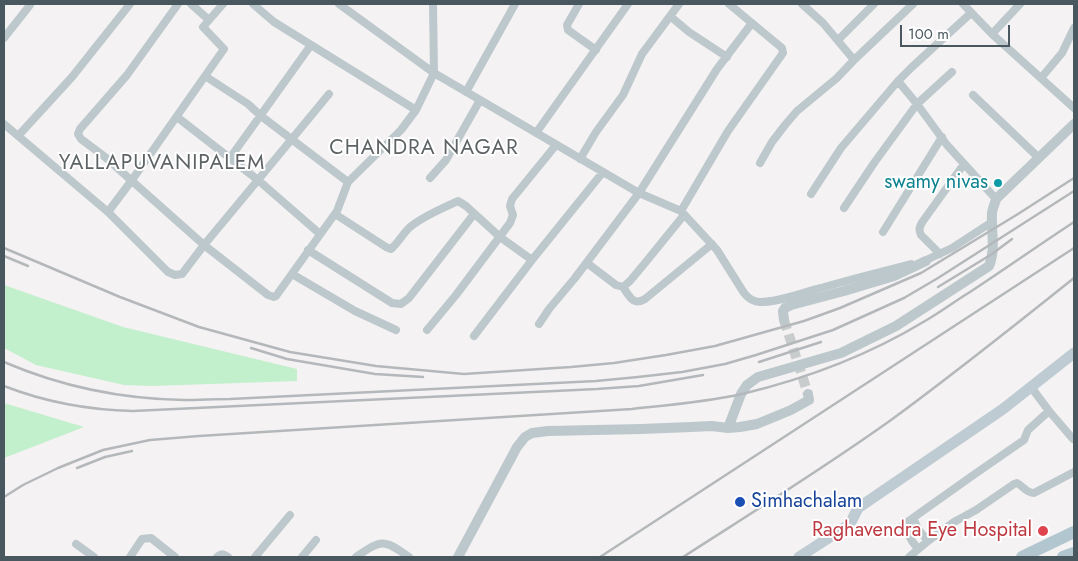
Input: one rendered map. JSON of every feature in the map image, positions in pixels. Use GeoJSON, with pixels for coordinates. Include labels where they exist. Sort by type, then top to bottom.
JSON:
{"type":"FeatureCollection","features":[{"type":"Feature","properties":{"kind":"main road"},"geometry":{"type":"LineString","coordinates":[[799,557],[850,524],[858,508],[995,414],[1074,353]]}},
{"type":"Feature","properties":{"kind":"main road"},"geometry":{"type":"LineString","coordinates":[[1022,557],[1074,532]]}},
{"type":"Feature","properties":{"kind":"main road"},"geometry":{"type":"LineString","coordinates":[[1037,557],[1074,540]]}},
{"type":"Feature","properties":{"kind":"main road"},"geometry":{"type":"LineString","coordinates":[[1063,557],[1074,553]]}},
{"type":"Feature","properties":{"kind":"street"},"geometry":{"type":"LineString","coordinates":[[4,38],[30,4]]}},
{"type":"Feature","properties":{"kind":"street"},"geometry":{"type":"LineString","coordinates":[[18,136],[72,77],[130,4]]}},
{"type":"Feature","properties":{"kind":"street"},"geometry":{"type":"LineString","coordinates":[[178,4],[127,75],[86,121],[78,134],[82,140],[132,180],[204,246],[271,296],[276,296],[335,214],[348,182],[401,130],[416,110],[434,73],[433,4]]}},
{"type":"Feature","properties":{"kind":"street"},"geometry":{"type":"LineString","coordinates":[[191,4],[209,20]]}},
{"type":"Feature","properties":{"kind":"street"},"geometry":{"type":"LineString","coordinates":[[108,212],[224,49],[203,27],[223,4]]}},
{"type":"Feature","properties":{"kind":"street"},"geometry":{"type":"LineString","coordinates":[[253,4],[274,22],[416,110]]}},
{"type":"Feature","properties":{"kind":"street"},"geometry":{"type":"LineString","coordinates":[[466,92],[515,4]]}},
{"type":"Feature","properties":{"kind":"street"},"geometry":{"type":"LineString","coordinates":[[579,4],[567,25],[568,30],[596,50]]}},
{"type":"Feature","properties":{"kind":"street"},"geometry":{"type":"LineString","coordinates":[[536,133],[628,4]]}},
{"type":"Feature","properties":{"kind":"street"},"geometry":{"type":"LineString","coordinates":[[580,159],[596,132],[623,95],[642,54],[678,4]]}},
{"type":"Feature","properties":{"kind":"street"},"geometry":{"type":"LineString","coordinates":[[622,287],[646,263],[683,213],[728,131],[783,53],[782,48],[729,4]]}},
{"type":"Feature","properties":{"kind":"street"},"geometry":{"type":"LineString","coordinates":[[802,4],[824,23],[854,60]]}},
{"type":"Feature","properties":{"kind":"street"},"geometry":{"type":"LineString","coordinates":[[838,40],[874,4]]}},
{"type":"Feature","properties":{"kind":"street"},"geometry":{"type":"LineString","coordinates":[[760,162],[772,142],[797,111],[824,90],[913,4]]}},
{"type":"Feature","properties":{"kind":"street"},"geometry":{"type":"LineString","coordinates":[[963,4],[992,34],[1074,108]]}},
{"type":"Feature","properties":{"kind":"street"},"geometry":{"type":"LineString","coordinates":[[992,34],[1020,4]]}},
{"type":"Feature","properties":{"kind":"street"},"geometry":{"type":"LineString","coordinates":[[342,5],[434,73],[640,193],[683,213],[717,250],[744,293],[751,300],[758,302],[782,299],[854,278],[926,261]]}},
{"type":"Feature","properties":{"kind":"street"},"geometry":{"type":"LineString","coordinates":[[811,194],[841,148],[898,81],[971,13]]}},
{"type":"Feature","properties":{"kind":"street"},"geometry":{"type":"LineString","coordinates":[[670,16],[726,57]]}},
{"type":"Feature","properties":{"kind":"street"},"geometry":{"type":"LineString","coordinates":[[539,324],[640,193],[717,69],[752,23]]}},
{"type":"Feature","properties":{"kind":"street"},"geometry":{"type":"LineString","coordinates":[[1041,78],[1062,53],[1074,28]]}},
{"type":"Feature","properties":{"kind":"street"},"geometry":{"type":"LineString","coordinates":[[230,158],[311,45]]}},
{"type":"Feature","properties":{"kind":"street"},"geometry":{"type":"LineString","coordinates":[[844,208],[917,104],[952,72]]}},
{"type":"Feature","properties":{"kind":"street"},"geometry":{"type":"LineString","coordinates":[[205,76],[248,104],[348,182]]}},
{"type":"Feature","properties":{"kind":"street"},"geometry":{"type":"LineString","coordinates":[[898,81],[964,164],[996,199]]}},
{"type":"Feature","properties":{"kind":"street"},"geometry":{"type":"LineString","coordinates":[[4,124],[108,212],[168,272],[175,275],[182,274],[329,94]]}},
{"type":"Feature","properties":{"kind":"street"},"geometry":{"type":"LineString","coordinates":[[973,95],[1039,158]]}},
{"type":"Feature","properties":{"kind":"street"},"geometry":{"type":"LineString","coordinates":[[430,178],[446,160],[480,100]]}},
{"type":"Feature","properties":{"kind":"street"},"geometry":{"type":"LineString","coordinates":[[177,117],[258,180],[320,234]]}},
{"type":"Feature","properties":{"kind":"street"},"geometry":{"type":"LineString","coordinates":[[728,428],[741,394],[758,377],[840,353],[896,326],[989,266],[992,260],[992,212],[996,199],[1074,124]]}},
{"type":"Feature","properties":{"kind":"street"},"geometry":{"type":"LineString","coordinates":[[883,232],[942,137]]}},
{"type":"Feature","properties":{"kind":"street"},"geometry":{"type":"LineString","coordinates":[[427,330],[500,237],[513,217],[510,206],[512,199],[556,145]]}},
{"type":"Feature","properties":{"kind":"street"},"geometry":{"type":"LineString","coordinates":[[940,254],[921,235],[919,230],[923,221],[964,164]]}},
{"type":"Feature","properties":{"kind":"street"},"geometry":{"type":"LineString","coordinates":[[474,336],[603,172]]}},
{"type":"Feature","properties":{"kind":"street"},"geometry":{"type":"LineString","coordinates":[[335,214],[389,249],[414,224],[458,201],[463,203],[500,237],[532,260]]}},
{"type":"Feature","properties":{"kind":"street"},"geometry":{"type":"LineString","coordinates":[[308,250],[392,303],[401,304],[409,298],[474,214]]}},
{"type":"Feature","properties":{"kind":"street"},"geometry":{"type":"LineString","coordinates":[[784,320],[783,311],[791,305],[894,276],[952,248],[992,222]]}},
{"type":"Feature","properties":{"kind":"street"},"geometry":{"type":"LineString","coordinates":[[587,263],[616,285],[622,287],[632,299],[640,302],[712,244]]}},
{"type":"Feature","properties":{"kind":"street"},"geometry":{"type":"LineString","coordinates":[[292,274],[355,311],[396,330]]}},
{"type":"Feature","properties":{"kind":"street"},"geometry":{"type":"LineString","coordinates":[[1031,387],[1048,411],[1074,439]]}},
{"type":"Feature","properties":{"kind":"street"},"geometry":{"type":"LineString","coordinates":[[458,557],[503,472],[525,436],[548,431],[712,426],[728,428],[757,424],[791,410],[809,400],[808,394]]}},
{"type":"Feature","properties":{"kind":"street"},"geometry":{"type":"LineString","coordinates":[[918,550],[903,524],[1024,440],[1028,430],[1048,411]]}},
{"type":"Feature","properties":{"kind":"street"},"geometry":{"type":"LineString","coordinates":[[909,557],[954,522],[976,510],[1014,484],[1017,483],[1026,491],[1034,493],[1074,472]]}},
{"type":"Feature","properties":{"kind":"street"},"geometry":{"type":"LineString","coordinates":[[255,557],[290,515]]}},
{"type":"Feature","properties":{"kind":"street"},"geometry":{"type":"LineString","coordinates":[[913,518],[928,541]]}},
{"type":"Feature","properties":{"kind":"street"},"geometry":{"type":"LineString","coordinates":[[130,557],[142,539],[148,538],[155,540],[176,557]]}},
{"type":"Feature","properties":{"kind":"street"},"geometry":{"type":"LineString","coordinates":[[302,557],[316,540]]}},
{"type":"Feature","properties":{"kind":"street"},"geometry":{"type":"LineString","coordinates":[[356,557],[377,543],[382,543],[409,557]]}},
{"type":"Feature","properties":{"kind":"street"},"geometry":{"type":"LineString","coordinates":[[76,544],[94,557]]}},
{"type":"Feature","properties":{"kind":"street"},"geometry":{"type":"LineString","coordinates":[[217,557],[221,554],[228,557]]}},
{"type":"Feature","properties":{"kind":"green space"},"geometry":{"type":"Polygon","coordinates":[[[4,285],[123,327],[297,369],[297,381],[152,386],[124,385],[36,365],[4,348],[4,285]]]}},
{"type":"Feature","properties":{"kind":"green space"},"geometry":{"type":"Polygon","coordinates":[[[4,403],[84,427],[4,458],[4,403]]]}},
{"type":"Feature","properties":{"kind":"tunnel"},"geometry":{"type":"LineString","coordinates":[[784,320],[808,394]]}},
{"type":"Feature","properties":{"kind":"railway"},"geometry":{"type":"LineString","coordinates":[[4,248],[120,297],[199,327],[290,352],[376,366],[464,374],[614,363],[666,355],[715,346],[804,321],[840,308],[921,273],[1074,178]]}},
{"type":"Feature","properties":{"kind":"railway"},"geometry":{"type":"LineString","coordinates":[[4,362],[26,371],[92,390],[137,397],[184,400],[596,381],[682,372],[725,364],[833,330],[904,298],[1074,191]]}},
{"type":"Feature","properties":{"kind":"railway"},"geometry":{"type":"LineString","coordinates":[[4,497],[23,485],[58,468],[103,450],[150,440],[632,409],[715,399],[766,388],[836,365],[882,345],[937,314],[1074,222]]}},
{"type":"Feature","properties":{"kind":"railway"},"geometry":{"type":"LineString","coordinates":[[938,287],[992,254],[1012,239]]}},
{"type":"Feature","properties":{"kind":"railway"},"geometry":{"type":"LineString","coordinates":[[600,557],[1074,248]]}},
{"type":"Feature","properties":{"kind":"railway"},"geometry":{"type":"LineString","coordinates":[[4,256],[28,266]]}},
{"type":"Feature","properties":{"kind":"railway"},"geometry":{"type":"LineString","coordinates":[[683,557],[866,438],[961,368],[1074,278]]}},
{"type":"Feature","properties":{"kind":"railway"},"geometry":{"type":"LineString","coordinates":[[759,362],[821,342]]}},
{"type":"Feature","properties":{"kind":"railway"},"geometry":{"type":"LineString","coordinates":[[251,348],[287,359],[375,374],[423,377]]}},
{"type":"Feature","properties":{"kind":"railway"},"geometry":{"type":"LineString","coordinates":[[4,386],[35,397],[67,404],[133,411],[597,389],[639,386],[703,375]]}},
{"type":"Feature","properties":{"kind":"railway"},"geometry":{"type":"LineString","coordinates":[[77,468],[105,457],[132,451]]}},
{"type":"Feature","properties":{"kind":"place","name":"swamy nivas"},"geometry":{"type":"Point","coordinates":[998,183]}},
{"type":"Feature","properties":{"kind":"place","name":"Simhachalam"},"geometry":{"type":"Point","coordinates":[740,502]}},
{"type":"Feature","properties":{"kind":"place","name":"Raghavendra Eye Hospital"},"geometry":{"type":"Point","coordinates":[1043,531]}},
{"type":"Feature","properties":{"kind":"district","name":"CHANDRA NAGAR"},"geometry":{"type":"Point","coordinates":[424,149]}},
{"type":"Feature","properties":{"kind":"district","name":"YALLAPUVANIPALEM"},"geometry":{"type":"Point","coordinates":[162,164]}}]}
